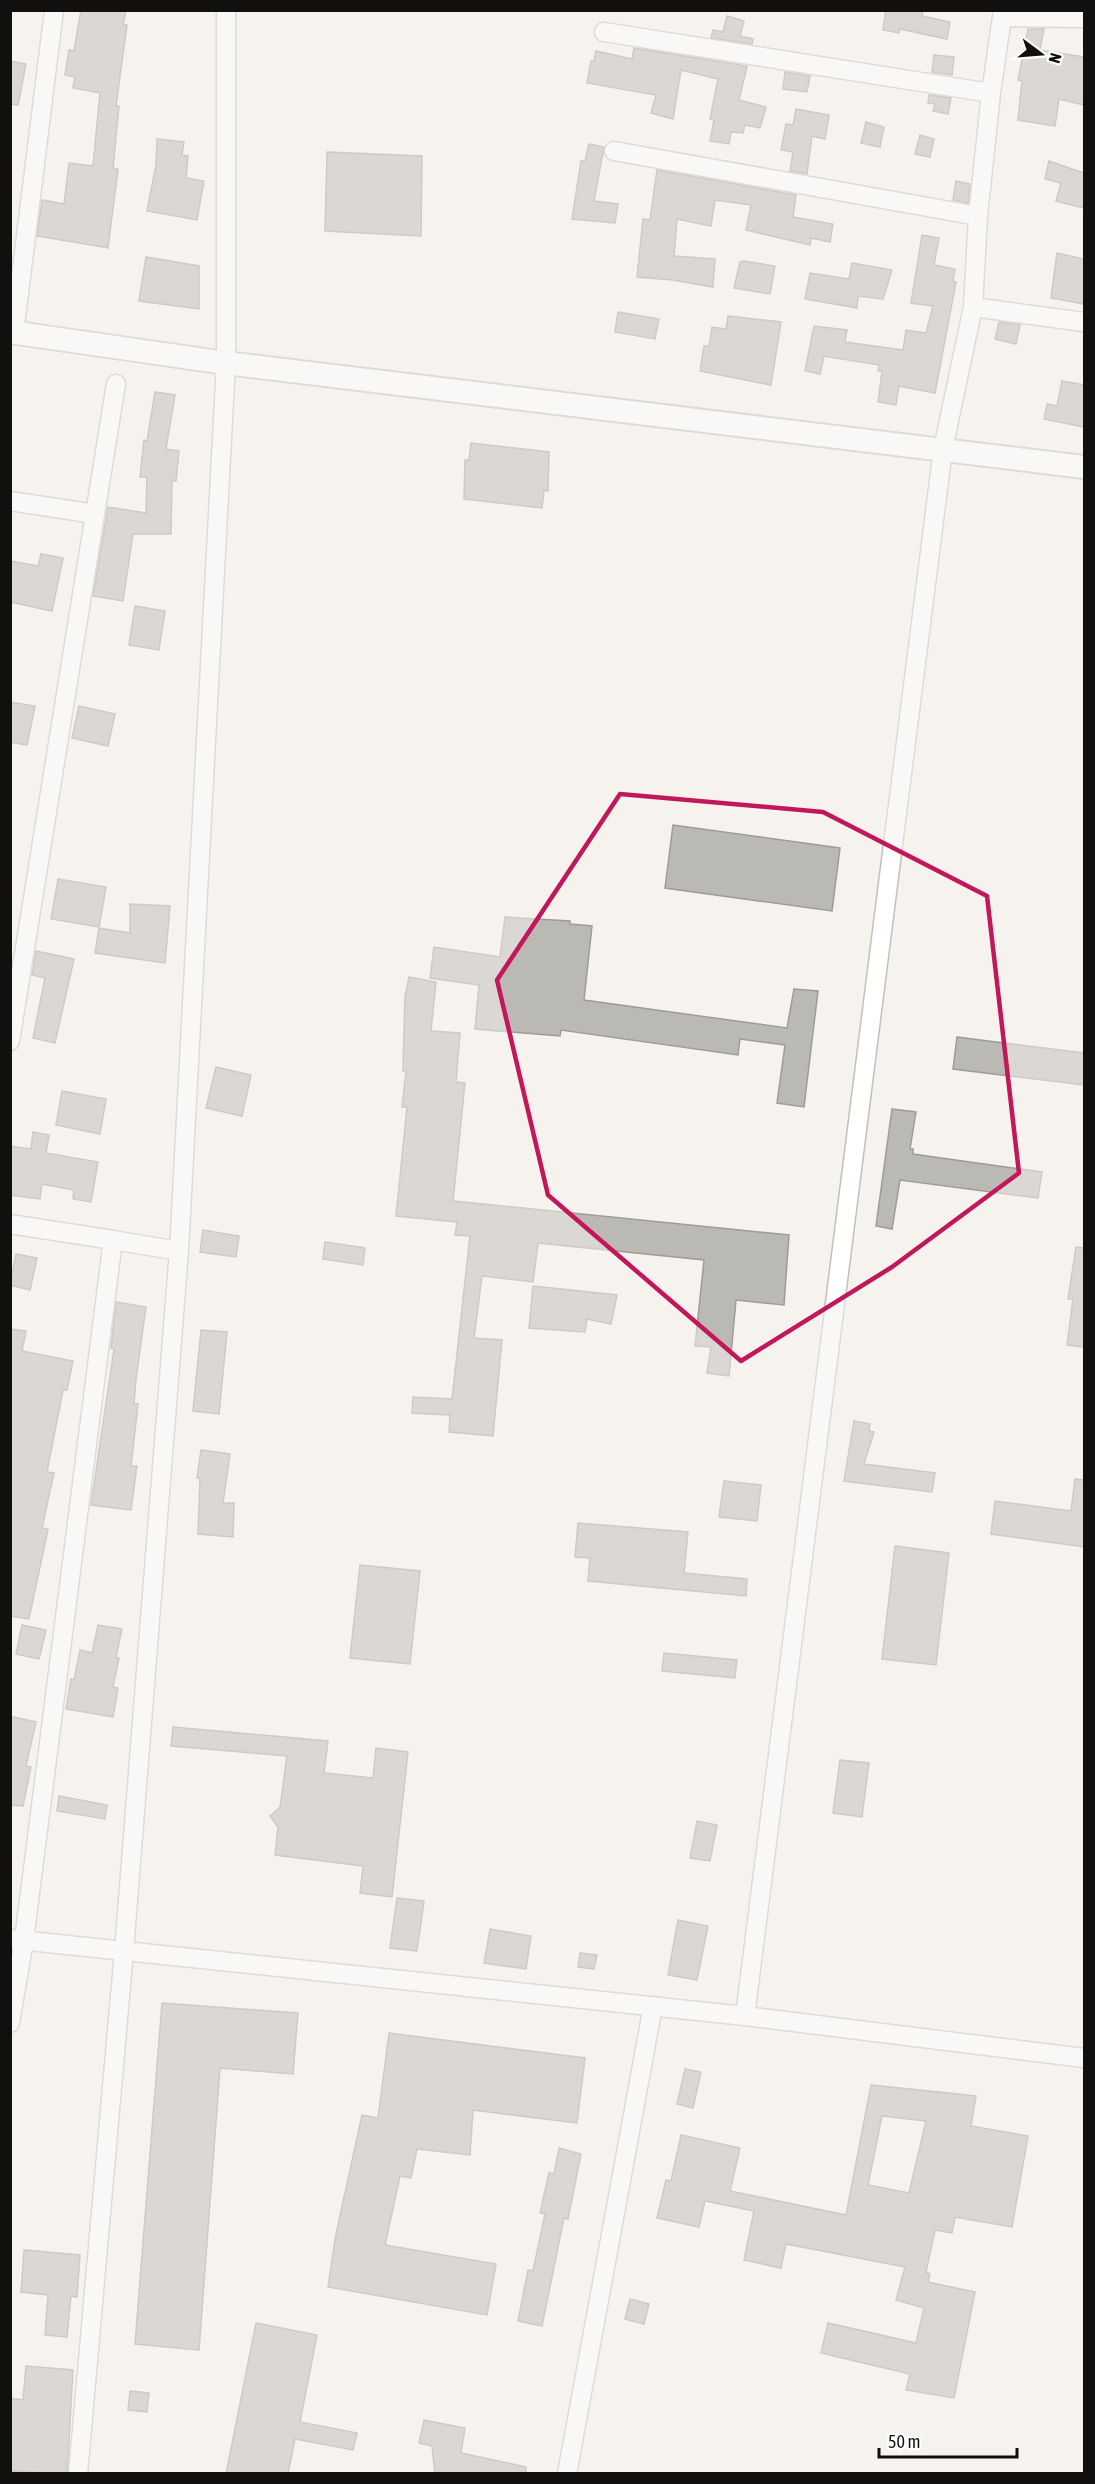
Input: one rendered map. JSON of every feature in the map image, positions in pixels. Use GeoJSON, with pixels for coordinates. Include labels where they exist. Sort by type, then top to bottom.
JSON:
{"type":"FeatureCollection","features":[{"type":"Feature","properties":{"kind":"street"},"geometry":{"type":"LineString","coordinates":[[54,10],[12,333],[226,363],[1084,467]]}},
{"type":"Feature","properties":{"kind":"street"},"geometry":{"type":"LineString","coordinates":[[78,2474],[124,1951],[179,1251],[226,363],[226,10]]}},
{"type":"Feature","properties":{"kind":"street"},"geometry":{"type":"LineString","coordinates":[[745,2016],[943,449],[974,307],[978,216],[991,93],[1003,14],[1084,18]]}},
{"type":"Feature","properties":{"kind":"street"},"geometry":{"type":"LineString","coordinates":[[604,32],[991,93]]}},
{"type":"Feature","properties":{"kind":"street"},"geometry":{"type":"LineString","coordinates":[[614,151],[978,216]]}},
{"type":"Feature","properties":{"kind":"street"},"geometry":{"type":"LineString","coordinates":[[974,307],[1084,322]]}},
{"type":"Feature","properties":{"kind":"street"},"geometry":{"type":"LineString","coordinates":[[10,1041],[116,384]]}},
{"type":"Feature","properties":{"kind":"street"},"geometry":{"type":"LineString","coordinates":[[10,501],[95,514]]}},
{"type":"Feature","properties":{"kind":"street"},"geometry":{"type":"LineString","coordinates":[[10,1224],[179,1251]]}},
{"type":"Feature","properties":{"kind":"street"},"geometry":{"type":"LineString","coordinates":[[10,2023],[17,1940],[113,1240]]}},
{"type":"Feature","properties":{"kind":"street"},"geometry":{"type":"LineString","coordinates":[[17,1940],[745,2016],[1084,2058]]}},
{"type":"Feature","properties":{"kind":"street"},"geometry":{"type":"LineString","coordinates":[[567,2474],[653,2006]]}},
{"type":"Feature","properties":{"kind":"highlighted area"},"geometry":{"type":"Polygon","coordinates":[[[620,794],[823,812],[987,896],[1019,1173],[892,1267],[741,1361],[548,1195],[497,980],[620,794]]]}},
{"type":"Feature","properties":{"kind":"building"},"geometry":{"type":"Polygon","coordinates":[[[81,10],[126,10],[123,25],[127,25],[116,106],[119,106],[113,168],[118,169],[108,248],[37,236],[42,200],[64,204],[69,163],[93,166],[100,93],[73,88],[75,77],[65,75],[69,50],[74,51],[81,10]]]}},
{"type":"Feature","properties":{"kind":"building"},"geometry":{"type":"Polygon","coordinates":[[[886,10],[923,10],[922,16],[950,22],[947,39],[900,29],[899,33],[883,30],[886,10]]]}},
{"type":"Feature","properties":{"kind":"building"},"geometry":{"type":"Polygon","coordinates":[[[727,16],[744,21],[740,36],[753,39],[752,44],[711,38],[713,30],[723,32],[727,16]]]}},
{"type":"Feature","properties":{"kind":"building"},"geometry":{"type":"Polygon","coordinates":[[[1028,29],[1044,29],[1040,50],[1084,57],[1084,105],[1059,99],[1055,126],[1018,120],[1022,81],[1018,80],[1028,29]]]}},
{"type":"Feature","properties":{"kind":"building"},"geometry":{"type":"Polygon","coordinates":[[[634,48],[747,66],[739,100],[766,107],[760,128],[745,125],[743,133],[731,132],[729,144],[710,141],[714,120],[710,119],[718,79],[681,70],[673,119],[651,113],[656,95],[587,83],[591,61],[594,61],[596,51],[632,59],[634,48]]]}},
{"type":"Feature","properties":{"kind":"building"},"geometry":{"type":"Polygon","coordinates":[[[934,55],[954,57],[952,75],[932,72],[934,55]]]}},
{"type":"Feature","properties":{"kind":"building"},"geometry":{"type":"Polygon","coordinates":[[[10,61],[26,64],[18,105],[10,104],[10,61]]]}},
{"type":"Feature","properties":{"kind":"building"},"geometry":{"type":"Polygon","coordinates":[[[785,72],[810,76],[807,92],[783,89],[785,72]]]}},
{"type":"Feature","properties":{"kind":"building"},"geometry":{"type":"Polygon","coordinates":[[[929,95],[951,98],[948,114],[933,111],[935,104],[928,103],[929,95]]]}},
{"type":"Feature","properties":{"kind":"building"},"geometry":{"type":"Polygon","coordinates":[[[796,109],[829,115],[825,139],[812,136],[807,174],[790,171],[793,152],[781,150],[786,124],[793,125],[796,109]]]}},
{"type":"Feature","properties":{"kind":"building"},"geometry":{"type":"Polygon","coordinates":[[[866,122],[884,127],[880,147],[861,143],[866,122]]]}},
{"type":"Feature","properties":{"kind":"building"},"geometry":{"type":"Polygon","coordinates":[[[920,135],[934,139],[930,157],[915,154],[920,135]]]}},
{"type":"Feature","properties":{"kind":"building"},"geometry":{"type":"Polygon","coordinates":[[[157,139],[184,142],[182,155],[188,156],[186,178],[204,181],[197,220],[147,211],[156,165],[157,139]]]}},
{"type":"Feature","properties":{"kind":"building"},"geometry":{"type":"Polygon","coordinates":[[[589,144],[604,147],[594,201],[618,204],[615,223],[572,219],[581,161],[585,161],[589,144]]]}},
{"type":"Feature","properties":{"kind":"building"},"geometry":{"type":"Polygon","coordinates":[[[327,152],[422,156],[421,236],[325,231],[327,152]]]}},
{"type":"Feature","properties":{"kind":"building"},"geometry":{"type":"Polygon","coordinates":[[[1049,161],[1084,173],[1084,208],[1056,201],[1061,183],[1045,179],[1049,161]]]}},
{"type":"Feature","properties":{"kind":"building"},"geometry":{"type":"Polygon","coordinates":[[[657,170],[796,195],[793,217],[833,224],[830,242],[811,238],[810,245],[746,230],[751,205],[715,200],[711,226],[677,219],[674,256],[715,259],[713,287],[637,277],[643,219],[650,220],[657,170]]]}},
{"type":"Feature","properties":{"kind":"building"},"geometry":{"type":"Polygon","coordinates":[[[956,181],[970,184],[968,203],[953,200],[956,181]]]}},
{"type":"Feature","properties":{"kind":"building"},"geometry":{"type":"Polygon","coordinates":[[[922,235],[939,238],[934,265],[955,269],[953,281],[956,282],[935,393],[899,386],[896,405],[878,402],[882,371],[878,371],[879,365],[824,356],[820,374],[805,371],[814,326],[847,330],[845,342],[903,350],[906,330],[926,333],[933,306],[911,303],[922,235]]]}},
{"type":"Feature","properties":{"kind":"building"},"geometry":{"type":"Polygon","coordinates":[[[1057,253],[1084,259],[1084,304],[1051,298],[1057,253]]]}},
{"type":"Feature","properties":{"kind":"building"},"geometry":{"type":"Polygon","coordinates":[[[146,257],[199,266],[199,309],[139,301],[146,257]]]}},
{"type":"Feature","properties":{"kind":"building"},"geometry":{"type":"Polygon","coordinates":[[[740,262],[775,266],[770,294],[734,288],[740,262]]]}},
{"type":"Feature","properties":{"kind":"building"},"geometry":{"type":"Polygon","coordinates":[[[852,263],[892,270],[883,299],[858,296],[857,308],[805,299],[810,273],[849,279],[852,263]]]}},
{"type":"Feature","properties":{"kind":"building"},"geometry":{"type":"Polygon","coordinates":[[[618,312],[659,319],[655,339],[615,332],[618,312]]]}},
{"type":"Feature","properties":{"kind":"building"},"geometry":{"type":"Polygon","coordinates":[[[728,316],[781,322],[771,385],[700,371],[704,346],[709,346],[712,327],[726,329],[728,316]]]}},
{"type":"Feature","properties":{"kind":"building"},"geometry":{"type":"Polygon","coordinates":[[[999,322],[1020,325],[1016,344],[995,339],[999,322]]]}},
{"type":"Feature","properties":{"kind":"building"},"geometry":{"type":"Polygon","coordinates":[[[1062,381],[1084,385],[1084,427],[1044,419],[1047,404],[1057,406],[1062,381]]]}},
{"type":"Feature","properties":{"kind":"building"},"geometry":{"type":"Polygon","coordinates":[[[155,392],[175,395],[166,449],[179,451],[176,481],[172,480],[171,534],[133,534],[123,601],[93,596],[108,507],[146,513],[147,477],[140,477],[144,440],[147,441],[155,392]]]}},
{"type":"Feature","properties":{"kind":"building"},"geometry":{"type":"Polygon","coordinates":[[[471,443],[549,452],[548,491],[544,490],[542,508],[464,499],[465,460],[469,460],[471,443]]]}},
{"type":"Feature","properties":{"kind":"building"},"geometry":{"type":"Polygon","coordinates":[[[41,554],[63,558],[52,611],[10,602],[10,561],[38,566],[41,554]]]}},
{"type":"Feature","properties":{"kind":"building"},"geometry":{"type":"Polygon","coordinates":[[[135,606],[165,611],[159,650],[129,645],[135,606]]]}},
{"type":"Feature","properties":{"kind":"building"},"geometry":{"type":"Polygon","coordinates":[[[10,702],[35,706],[27,745],[10,742],[10,702]]]}},
{"type":"Feature","properties":{"kind":"building"},"geometry":{"type":"Polygon","coordinates":[[[79,706],[115,714],[108,746],[72,738],[79,706]]]}},
{"type":"Feature","properties":{"kind":"building"},"geometry":{"type":"Polygon","coordinates":[[[673,825],[840,848],[832,911],[665,888],[673,825]]]}},
{"type":"Feature","properties":{"kind":"building"},"geometry":{"type":"Polygon","coordinates":[[[58,879],[106,887],[99,927],[51,919],[58,879]]]}},
{"type":"Feature","properties":{"kind":"building"},"geometry":{"type":"Polygon","coordinates":[[[130,904],[170,906],[165,963],[95,953],[99,928],[130,933],[130,904]]]}},
{"type":"Feature","properties":{"kind":"building"},"geometry":{"type":"Polygon","coordinates":[[[505,917],[570,921],[570,924],[592,926],[584,1000],[787,1028],[794,989],[818,991],[804,1107],[777,1103],[785,1045],[740,1039],[738,1055],[561,1030],[560,1036],[475,1029],[479,985],[430,978],[434,947],[500,957],[505,917]]]}},
{"type":"Feature","properties":{"kind":"building"},"geometry":{"type":"Polygon","coordinates":[[[36,951],[74,959],[55,1043],[33,1038],[45,978],[32,975],[36,951]]]}},
{"type":"Feature","properties":{"kind":"building"},"geometry":{"type":"Polygon","coordinates":[[[409,977],[436,982],[431,1031],[460,1033],[456,1082],[465,1083],[453,1201],[789,1235],[784,1305],[736,1300],[729,1376],[707,1373],[711,1347],[695,1346],[704,1260],[538,1243],[533,1282],[482,1276],[474,1338],[502,1340],[493,1436],[449,1432],[450,1415],[412,1413],[413,1397],[452,1399],[470,1236],[455,1235],[457,1222],[396,1216],[407,1107],[402,1107],[406,1071],[403,1071],[405,996],[409,977]]]}},
{"type":"Feature","properties":{"kind":"building"},"geometry":{"type":"Polygon","coordinates":[[[957,1037],[1084,1053],[1084,1085],[953,1069],[957,1037]]]}},
{"type":"Feature","properties":{"kind":"building"},"geometry":{"type":"Polygon","coordinates":[[[216,1067],[251,1075],[242,1116],[206,1108],[216,1067]]]}},
{"type":"Feature","properties":{"kind":"building"},"geometry":{"type":"Polygon","coordinates":[[[62,1091],[106,1099],[100,1134],[56,1125],[62,1091]]]}},
{"type":"Feature","properties":{"kind":"building"},"geometry":{"type":"Polygon","coordinates":[[[892,1109],[916,1112],[910,1149],[913,1149],[913,1154],[1042,1172],[1038,1198],[900,1180],[892,1229],[876,1226],[892,1109]]]}},
{"type":"Feature","properties":{"kind":"building"},"geometry":{"type":"Polygon","coordinates":[[[33,1132],[49,1135],[46,1153],[98,1162],[91,1202],[73,1199],[74,1190],[42,1184],[40,1199],[10,1195],[10,1146],[31,1149],[33,1132]]]}},
{"type":"Feature","properties":{"kind":"building"},"geometry":{"type":"Polygon","coordinates":[[[203,1230],[239,1236],[236,1257],[200,1252],[203,1230]]]}},
{"type":"Feature","properties":{"kind":"building"},"geometry":{"type":"Polygon","coordinates":[[[325,1242],[365,1248],[363,1265],[323,1259],[325,1242]]]}},
{"type":"Feature","properties":{"kind":"building"},"geometry":{"type":"Polygon","coordinates":[[[1076,1247],[1084,1248],[1084,1347],[1067,1345],[1073,1299],[1068,1299],[1076,1247]]]}},
{"type":"Feature","properties":{"kind":"building"},"geometry":{"type":"Polygon","coordinates":[[[16,1254],[37,1258],[30,1290],[10,1285],[16,1254]]]}},
{"type":"Feature","properties":{"kind":"building"},"geometry":{"type":"Polygon","coordinates":[[[533,1286],[617,1295],[611,1324],[587,1319],[585,1332],[529,1328],[533,1286]]]}},
{"type":"Feature","properties":{"kind":"building"},"geometry":{"type":"Polygon","coordinates":[[[116,1302],[146,1307],[134,1404],[138,1404],[131,1466],[137,1466],[131,1510],[91,1505],[114,1349],[111,1348],[116,1302]]]}},
{"type":"Feature","properties":{"kind":"building"},"geometry":{"type":"Polygon","coordinates":[[[10,1329],[26,1331],[22,1351],[73,1361],[67,1390],[63,1390],[47,1472],[54,1473],[42,1528],[48,1529],[29,1619],[10,1616],[10,1329]]]}},
{"type":"Feature","properties":{"kind":"building"},"geometry":{"type":"Polygon","coordinates":[[[201,1330],[227,1332],[219,1414],[193,1411],[201,1330]]]}},
{"type":"Feature","properties":{"kind":"building"},"geometry":{"type":"Polygon","coordinates":[[[854,1421],[870,1424],[869,1431],[874,1432],[864,1464],[935,1473],[932,1492],[844,1481],[854,1421]]]}},
{"type":"Feature","properties":{"kind":"building"},"geometry":{"type":"Polygon","coordinates":[[[201,1450],[230,1454],[223,1503],[234,1503],[233,1537],[198,1534],[200,1478],[197,1478],[201,1450]]]}},
{"type":"Feature","properties":{"kind":"building"},"geometry":{"type":"Polygon","coordinates":[[[1075,1479],[1084,1480],[1084,1547],[991,1534],[995,1501],[1071,1511],[1075,1479]]]}},
{"type":"Feature","properties":{"kind":"building"},"geometry":{"type":"Polygon","coordinates":[[[724,1481],[761,1485],[757,1521],[719,1517],[724,1481]]]}},
{"type":"Feature","properties":{"kind":"building"},"geometry":{"type":"Polygon","coordinates":[[[578,1523],[688,1532],[684,1573],[747,1579],[746,1596],[588,1581],[590,1558],[575,1557],[578,1523]]]}},
{"type":"Feature","properties":{"kind":"building"},"geometry":{"type":"Polygon","coordinates":[[[895,1546],[949,1553],[936,1665],[882,1659],[895,1546]]]}},
{"type":"Feature","properties":{"kind":"building"},"geometry":{"type":"Polygon","coordinates":[[[360,1565],[420,1571],[410,1664],[350,1658],[360,1565]]]}},
{"type":"Feature","properties":{"kind":"building"},"geometry":{"type":"Polygon","coordinates":[[[22,1625],[46,1630],[39,1659],[16,1654],[22,1625]]]}},
{"type":"Feature","properties":{"kind":"building"},"geometry":{"type":"Polygon","coordinates":[[[98,1625],[122,1629],[116,1657],[119,1658],[113,1687],[118,1688],[113,1717],[66,1709],[71,1679],[74,1680],[80,1650],[92,1653],[98,1625]]]}},
{"type":"Feature","properties":{"kind":"building"},"geometry":{"type":"Polygon","coordinates":[[[664,1653],[737,1660],[735,1678],[662,1671],[664,1653]]]}},
{"type":"Feature","properties":{"kind":"building"},"geometry":{"type":"Polygon","coordinates":[[[10,1716],[36,1722],[26,1766],[31,1767],[23,1806],[10,1805],[10,1716]]]}},
{"type":"Feature","properties":{"kind":"building"},"geometry":{"type":"Polygon","coordinates":[[[173,1727],[328,1741],[324,1773],[373,1778],[376,1748],[408,1752],[392,1897],[360,1893],[363,1866],[275,1855],[278,1827],[270,1816],[280,1807],[287,1756],[171,1746],[173,1727]]]}},
{"type":"Feature","properties":{"kind":"building"},"geometry":{"type":"Polygon","coordinates":[[[840,1760],[869,1763],[862,1817],[833,1813],[840,1760]]]}},
{"type":"Feature","properties":{"kind":"building"},"geometry":{"type":"Polygon","coordinates":[[[59,1796],[107,1805],[105,1819],[57,1811],[59,1796]]]}},
{"type":"Feature","properties":{"kind":"building"},"geometry":{"type":"Polygon","coordinates":[[[697,1821],[717,1825],[710,1861],[690,1858],[697,1821]]]}},
{"type":"Feature","properties":{"kind":"building"},"geometry":{"type":"Polygon","coordinates":[[[397,1898],[424,1901],[417,1951],[390,1948],[397,1898]]]}},
{"type":"Feature","properties":{"kind":"building"},"geometry":{"type":"Polygon","coordinates":[[[678,1920],[708,1926],[697,1980],[668,1975],[678,1920]]]}},
{"type":"Feature","properties":{"kind":"building"},"geometry":{"type":"Polygon","coordinates":[[[490,1929],[531,1936],[526,1969],[484,1963],[490,1929]]]}},
{"type":"Feature","properties":{"kind":"building"},"geometry":{"type":"Polygon","coordinates":[[[580,1953],[597,1955],[594,1969],[578,1967],[580,1953]]]}},
{"type":"Feature","properties":{"kind":"building"},"geometry":{"type":"Polygon","coordinates":[[[162,2003],[298,2013],[293,2074],[220,2068],[199,2350],[135,2344],[162,2003]]]}},
{"type":"Feature","properties":{"kind":"building"},"geometry":{"type":"Polygon","coordinates":[[[389,2033],[585,2058],[577,2123],[473,2110],[470,2155],[417,2149],[411,2178],[400,2176],[385,2245],[496,2264],[487,2315],[328,2287],[336,2234],[362,2115],[378,2118],[389,2033]]]}},
{"type":"Feature","properties":{"kind":"building"},"geometry":{"type":"Polygon","coordinates":[[[685,2069],[701,2072],[693,2108],[677,2104],[685,2069]]]}},
{"type":"Feature","properties":{"kind":"building"},"geometry":{"type":"Polygon","coordinates":[[[871,2085],[976,2096],[971,2126],[1028,2136],[1012,2227],[955,2217],[952,2233],[935,2230],[926,2272],[930,2274],[928,2282],[975,2292],[954,2398],[906,2390],[910,2374],[821,2353],[828,2323],[916,2343],[924,2308],[896,2300],[905,2267],[786,2244],[781,2268],[744,2260],[754,2211],[705,2201],[699,2227],[657,2218],[666,2180],[671,2181],[681,2135],[740,2148],[730,2191],[846,2215],[871,2085]],[[882,2116],[868,2185],[909,2193],[926,2121],[882,2116]]]}},
{"type":"Feature","properties":{"kind":"building"},"geometry":{"type":"Polygon","coordinates":[[[559,2148],[581,2154],[568,2219],[564,2218],[542,2326],[518,2321],[528,2270],[533,2271],[545,2214],[540,2213],[549,2173],[554,2174],[559,2148]]]}},
{"type":"Feature","properties":{"kind":"building"},"geometry":{"type":"Polygon","coordinates":[[[24,2250],[80,2255],[77,2297],[71,2296],[67,2337],[45,2335],[48,2295],[21,2292],[24,2250]]]}},
{"type":"Feature","properties":{"kind":"building"},"geometry":{"type":"Polygon","coordinates":[[[630,2299],[649,2304],[644,2324],[625,2319],[630,2299]]]}},
{"type":"Feature","properties":{"kind":"building"},"geometry":{"type":"Polygon","coordinates":[[[256,2323],[317,2335],[300,2422],[357,2433],[353,2450],[295,2439],[288,2474],[226,2474],[256,2323]]]}},
{"type":"Feature","properties":{"kind":"building"},"geometry":{"type":"Polygon","coordinates":[[[26,2366],[73,2370],[67,2474],[10,2471],[10,2398],[23,2400],[26,2366]]]}},
{"type":"Feature","properties":{"kind":"building"},"geometry":{"type":"Polygon","coordinates":[[[130,2391],[149,2393],[147,2412],[128,2410],[130,2391]]]}},
{"type":"Feature","properties":{"kind":"building"},"geometry":{"type":"Polygon","coordinates":[[[424,2420],[465,2428],[461,2453],[526,2467],[526,2474],[435,2474],[432,2446],[419,2443],[424,2420]]]}}]}
